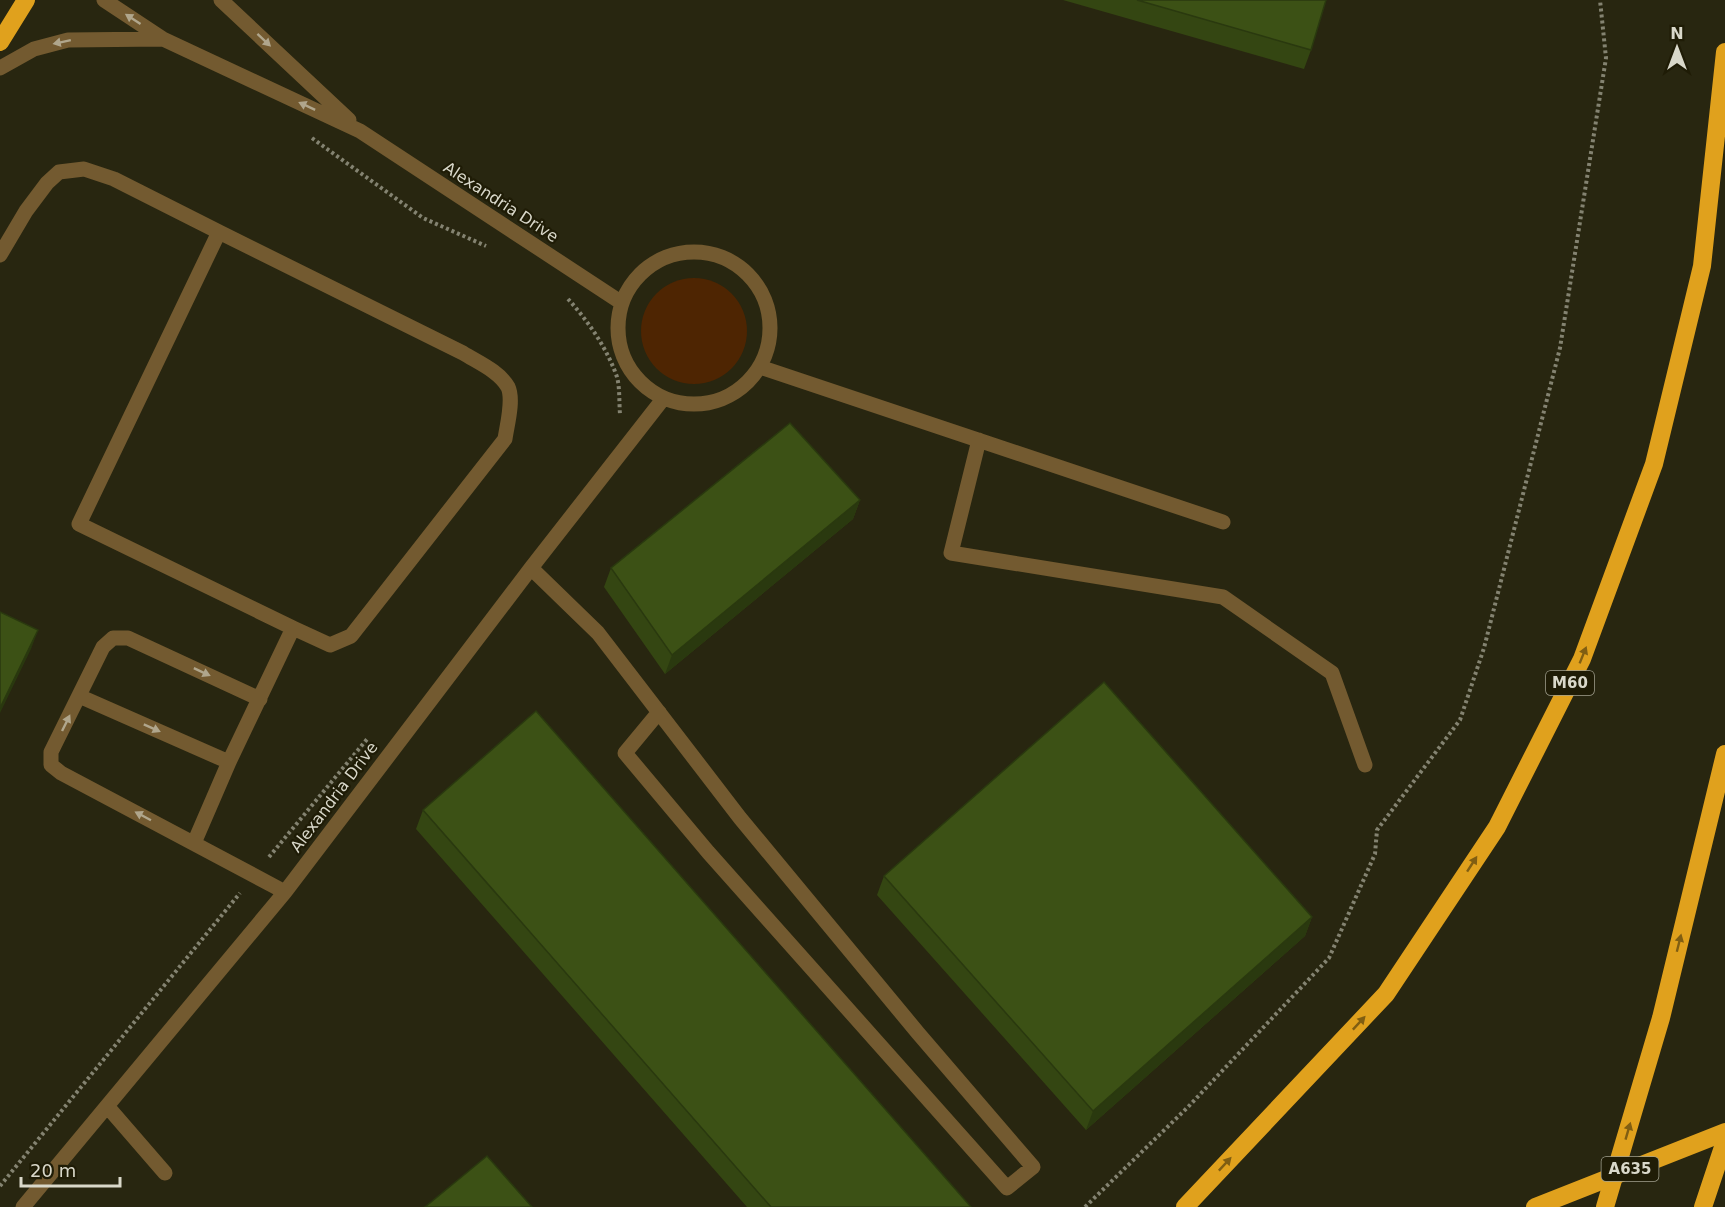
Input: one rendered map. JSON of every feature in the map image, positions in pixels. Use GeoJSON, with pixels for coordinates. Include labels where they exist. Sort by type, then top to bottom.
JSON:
{"type":"FeatureCollection","features":[{"type":"Feature","properties":{"kind":"highway"},"geometry":{"type":"LineString","coordinates":[[0,42],[26,0]]}},
{"type":"Feature","properties":{"kind":"highway","name":"M60"},"geometry":{"type":"LineString","coordinates":[[1185,1207],[1386,994],[1497,827],[1582,659],[1654,464],[1699,278],[1725,52]]}},
{"type":"Feature","properties":{"kind":"highway"},"geometry":{"type":"LineString","coordinates":[[1605,1207],[1661,1018],[1725,754]]}},
{"type":"Feature","properties":{"kind":"highway","name":"A635"},"geometry":{"type":"LineString","coordinates":[[1535,1207],[1725,1132]]}},
{"type":"Feature","properties":{"kind":"highway"},"geometry":{"type":"LineString","coordinates":[[1703,1207],[1725,1141]]}},
{"type":"Feature","properties":{"kind":"street"},"geometry":{"type":"LineString","coordinates":[[104,0],[163,39],[360,131]]}},
{"type":"Feature","properties":{"kind":"street"},"geometry":{"type":"LineString","coordinates":[[221,0],[360,131]]}},
{"type":"Feature","properties":{"kind":"street"},"geometry":{"type":"LineString","coordinates":[[0,68],[34,49],[68,40],[163,39]]}},
{"type":"Feature","properties":{"kind":"street","name":"Alexandria Drive"},"geometry":{"type":"LineString","coordinates":[[360,131],[622,303]]}},
{"type":"Feature","properties":{"kind":"street"},"geometry":{"type":"LineString","coordinates":[[0,255],[26,210],[47,183],[59,172],[84,169],[114,180],[219,232],[463,353],[491,370],[508,388],[510,412],[505,439],[351,636],[330,645],[79,524],[219,232]]}},
{"type":"Feature","properties":{"kind":"street"},"geometry":{"type":"LineString","coordinates":[[691,252],[717,255],[742,268],[759,288],[769,312],[770,339],[760,367],[743,387],[715,401],[688,403],[663,399],[640,381],[625,359],[620,346],[619,320],[622,303],[633,282],[652,264],[677,254],[691,252]]}},
{"type":"Feature","properties":{"kind":"street"},"geometry":{"type":"LineString","coordinates":[[760,367],[1223,522]]}},
{"type":"Feature","properties":{"kind":"street","name":"Alexandria Drive"},"geometry":{"type":"LineString","coordinates":[[23,1207],[285,892],[531,568],[663,399]]}},
{"type":"Feature","properties":{"kind":"street"},"geometry":{"type":"LineString","coordinates":[[979,440],[951,553],[1223,597],[1332,673],[1365,765]]}},
{"type":"Feature","properties":{"kind":"street"},"geometry":{"type":"LineString","coordinates":[[531,568],[598,633],[659,712],[740,818],[918,1033],[1033,1167],[1007,1188],[708,852],[625,753],[659,712]]}},
{"type":"Feature","properties":{"kind":"street"},"geometry":{"type":"LineString","coordinates":[[194,843],[229,762],[293,628]]}},
{"type":"Feature","properties":{"kind":"street"},"geometry":{"type":"LineString","coordinates":[[260,699],[128,638],[113,638],[103,647],[51,752],[51,765],[61,773],[285,892]]}},
{"type":"Feature","properties":{"kind":"street"},"geometry":{"type":"LineString","coordinates":[[79,696],[229,762]]}},
{"type":"Feature","properties":{"kind":"street"},"geometry":{"type":"LineString","coordinates":[[107,1106],[165,1173]]}},
{"type":"Feature","properties":{"kind":"path"},"geometry":{"type":"LineString","coordinates":[[1085,1207],[1188,1107],[1329,958],[1375,854],[1377,830],[1460,720],[1484,648],[1560,348],[1606,58],[1600,0]]}},
{"type":"Feature","properties":{"kind":"path"},"geometry":{"type":"LineString","coordinates":[[311,137],[423,218],[496,250]]}},
{"type":"Feature","properties":{"kind":"path"},"geometry":{"type":"LineString","coordinates":[[563,294],[584,316],[604,349],[617,379],[620,414],[616,425]]}},
{"type":"Feature","properties":{"kind":"path"},"geometry":{"type":"LineString","coordinates":[[0,1186],[368,738]]}},
{"type":"Feature","properties":{"kind":"shaded area"},"geometry":{"type":"Polygon","coordinates":[[[694,278],[714,282],[731,294],[743,311],[747,331],[743,351],[731,368],[714,380],[694,384],[674,380],[657,368],[645,351],[641,331],[645,311],[657,294],[674,282],[694,278]]]}},
{"type":"Feature","properties":{"kind":"building"},"geometry":{"type":"Polygon","coordinates":[[[1137,0],[1326,0],[1311,50],[1137,0]]]}},
{"type":"Feature","properties":{"kind":"building"},"geometry":{"type":"Polygon","coordinates":[[[790,423],[860,500],[672,655],[611,568],[790,423]]]}},
{"type":"Feature","properties":{"kind":"building"},"geometry":{"type":"Polygon","coordinates":[[[0,612],[38,630],[0,708],[0,612]]]}},
{"type":"Feature","properties":{"kind":"building"},"geometry":{"type":"Polygon","coordinates":[[[1104,682],[1312,917],[1093,1111],[884,876],[1104,682]]]}},
{"type":"Feature","properties":{"kind":"building"},"geometry":{"type":"Polygon","coordinates":[[[536,711],[971,1207],[771,1207],[423,810],[536,711]]]}},
{"type":"Feature","properties":{"kind":"building"},"geometry":{"type":"Polygon","coordinates":[[[487,1156],[532,1207],[425,1207],[487,1156]]]}}]}
